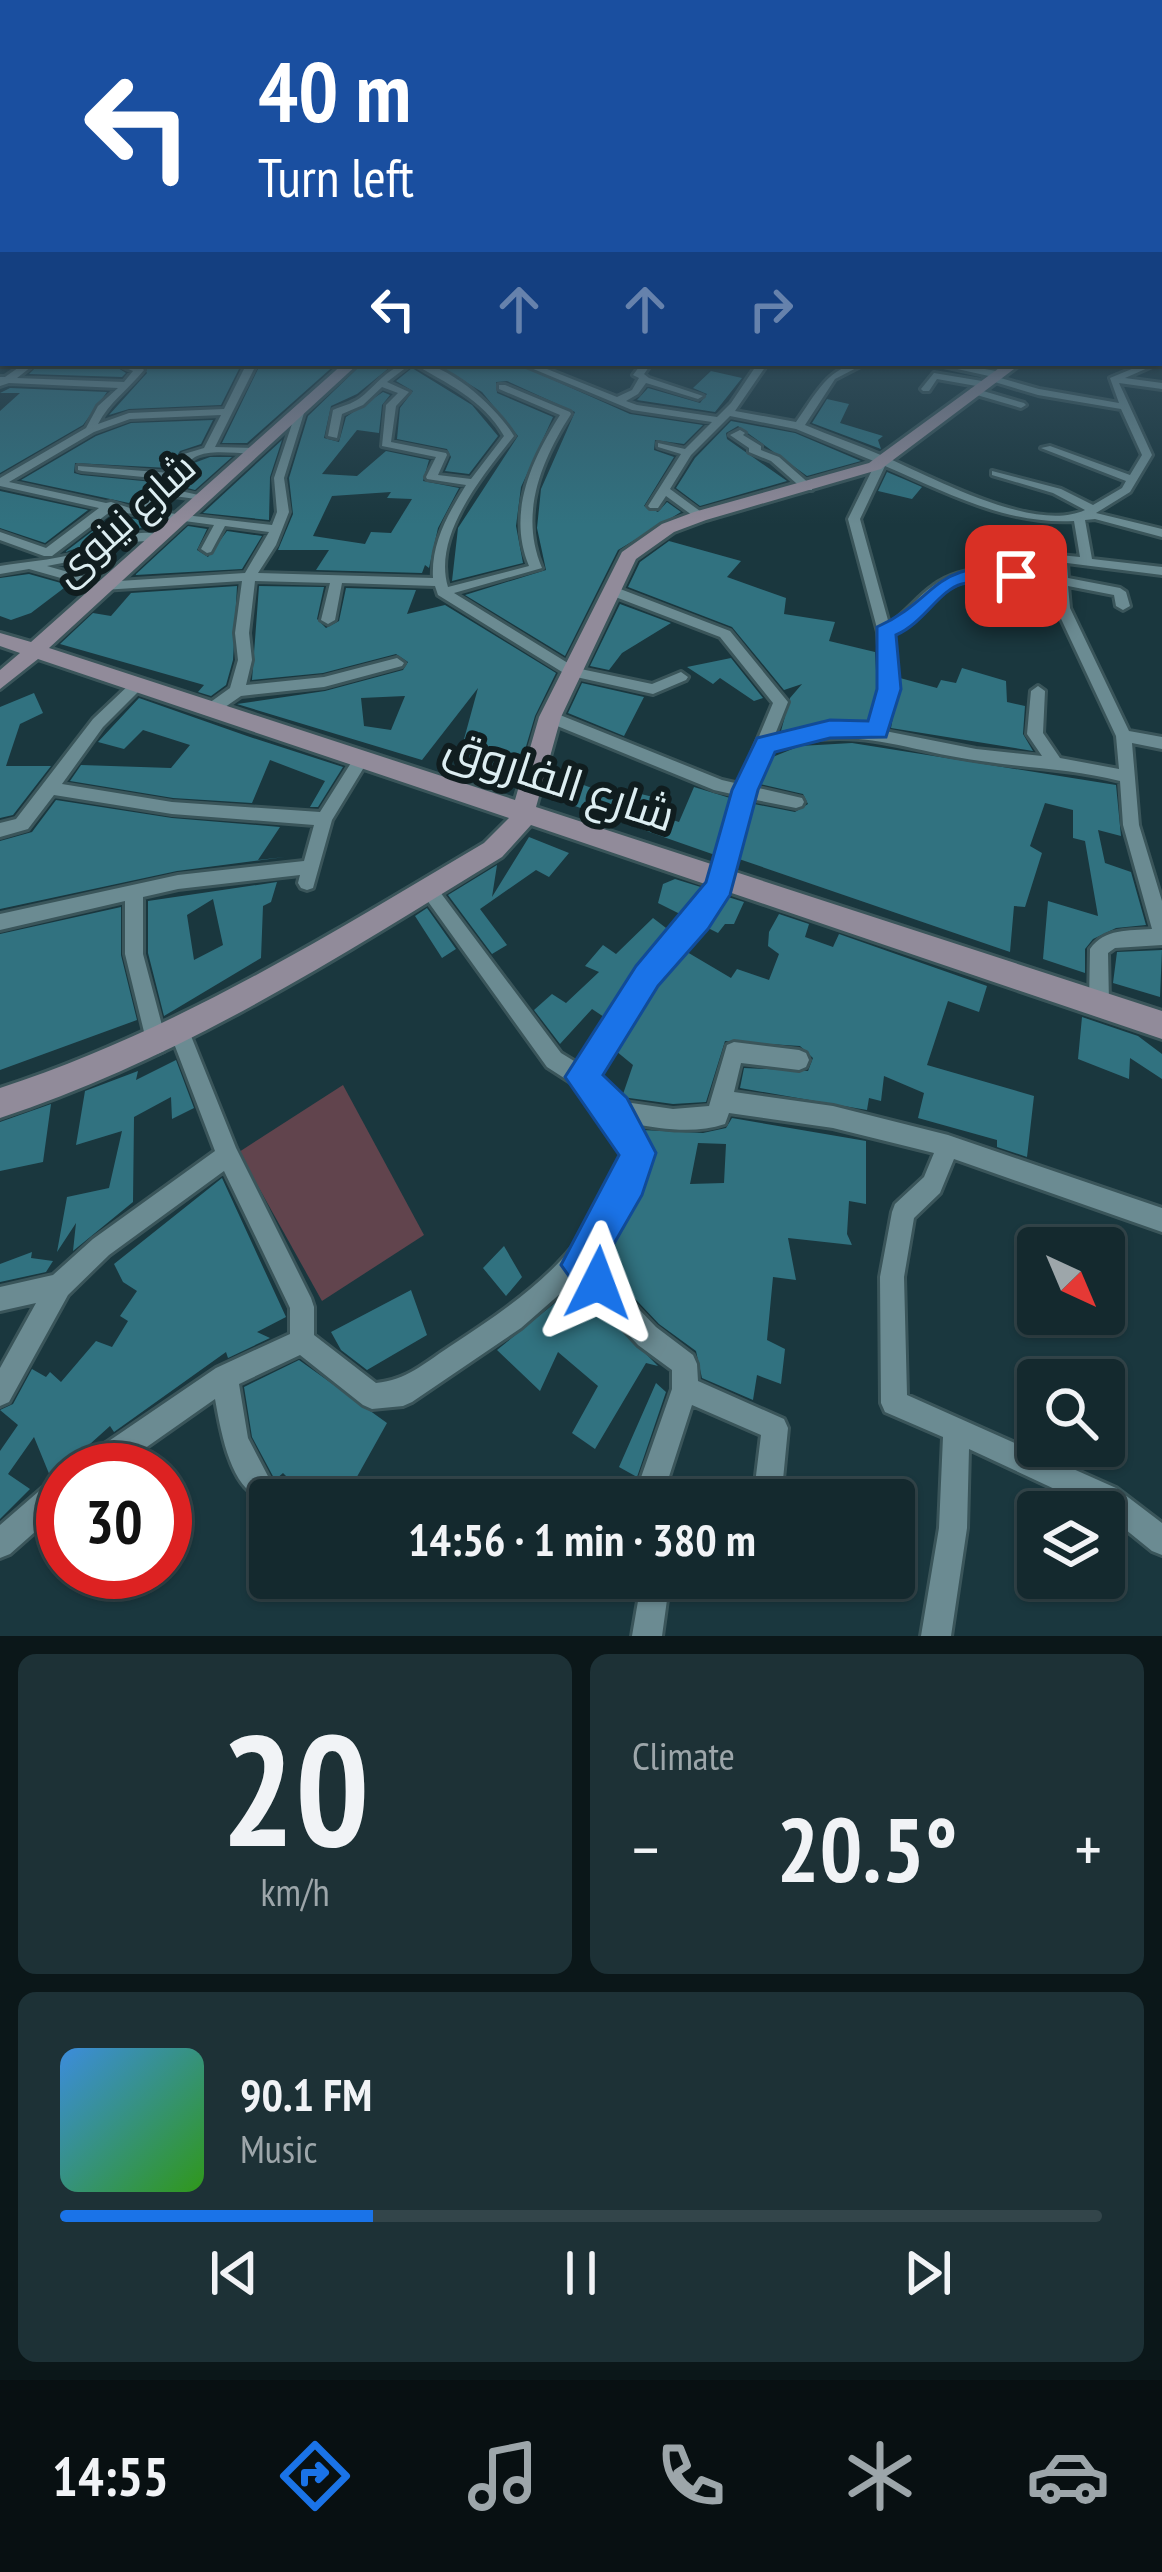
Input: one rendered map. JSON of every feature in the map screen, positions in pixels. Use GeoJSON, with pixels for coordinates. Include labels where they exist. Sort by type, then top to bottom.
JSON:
{"type":"FeatureCollection","features":[{"type":"Feature","properties":{"kind":"main road","name":"شارع نينوى"},"geometry":{"type":"LineString","coordinates":[[0,682],[342,372]]}},
{"type":"Feature","properties":{"kind":"main road"},"geometry":{"type":"LineString","coordinates":[[0,1102],[90,1075],[169,1039],[504,842],[524,812],[550,717],[628,556],[668,528],[808,488],[883,459],[1001,372]]}},
{"type":"Feature","properties":{"kind":"main road","name":"شارع الفاروق"},"geometry":{"type":"LineString","coordinates":[[0,639],[1162,1024]]}},
{"type":"Feature","properties":{"kind":"street"},"geometry":{"type":"LineString","coordinates":[[90,430],[101,407],[137,372]]}},
{"type":"Feature","properties":{"kind":"street"},"geometry":{"type":"LineString","coordinates":[[208,450],[247,372]]}},
{"type":"Feature","properties":{"kind":"street"},"geometry":{"type":"LineString","coordinates":[[237,691],[245,660],[242,633],[249,577],[283,512],[279,478],[298,414],[338,412],[360,403],[395,372]]}},
{"type":"Feature","properties":{"kind":"street"},"geometry":{"type":"LineString","coordinates":[[440,587],[440,555],[470,482],[508,432],[441,372]]}},
{"type":"Feature","properties":{"kind":"street"},"geometry":{"type":"LineString","coordinates":[[546,372],[616,402],[799,426],[997,509],[1034,518],[1086,513],[1162,533]]}},
{"type":"Feature","properties":{"kind":"street"},"geometry":{"type":"LineString","coordinates":[[640,372],[644,379],[698,396]]}},
{"type":"Feature","properties":{"kind":"street"},"geometry":{"type":"LineString","coordinates":[[654,506],[687,453],[756,372]]}},
{"type":"Feature","properties":{"kind":"street"},"geometry":{"type":"LineString","coordinates":[[799,426],[832,376],[840,372]]}},
{"type":"Feature","properties":{"kind":"street"},"geometry":{"type":"LineString","coordinates":[[960,372],[986,382],[1021,405]]}},
{"type":"Feature","properties":{"kind":"street"},"geometry":{"type":"LineString","coordinates":[[1113,380],[1133,372]]}},
{"type":"Feature","properties":{"kind":"street"},"geometry":{"type":"LineString","coordinates":[[926,389],[934,376],[1125,406]]}},
{"type":"Feature","properties":{"kind":"street"},"geometry":{"type":"LineString","coordinates":[[616,402],[635,392],[644,379]]}},
{"type":"Feature","properties":{"kind":"street"},"geometry":{"type":"LineString","coordinates":[[1113,380],[1162,386]]}},
{"type":"Feature","properties":{"kind":"street"},"geometry":{"type":"LineString","coordinates":[[1113,380],[1147,454]]}},
{"type":"Feature","properties":{"kind":"street"},"geometry":{"type":"LineString","coordinates":[[2,382],[127,385]]}},
{"type":"Feature","properties":{"kind":"street"},"geometry":{"type":"LineString","coordinates":[[380,383],[404,392],[391,405],[386,445],[442,454],[431,477],[470,482]]}},
{"type":"Feature","properties":{"kind":"street"},"geometry":{"type":"LineString","coordinates":[[0,536],[103,586],[249,577],[440,587],[536,568],[527,544],[529,497],[547,442],[566,414],[502,387]]}},
{"type":"Feature","properties":{"kind":"street"},"geometry":{"type":"LineString","coordinates":[[1,482],[90,430],[129,416],[227,412]]}},
{"type":"Feature","properties":{"kind":"street"},"geometry":{"type":"LineString","coordinates":[[333,436],[338,412]]}},
{"type":"Feature","properties":{"kind":"street"},"geometry":{"type":"LineString","coordinates":[[740,433],[734,435],[757,448],[753,450],[760,458],[775,459],[808,488]]}},
{"type":"Feature","properties":{"kind":"street"},"geometry":{"type":"LineString","coordinates":[[662,445],[687,453]]}},
{"type":"Feature","properties":{"kind":"street"},"geometry":{"type":"LineString","coordinates":[[1046,448],[1134,480]]}},
{"type":"Feature","properties":{"kind":"street"},"geometry":{"type":"LineString","coordinates":[[131,512],[174,477],[188,456],[208,450],[255,451]]}},
{"type":"Feature","properties":{"kind":"street"},"geometry":{"type":"LineString","coordinates":[[1147,454],[1162,458]]}},
{"type":"Feature","properties":{"kind":"street"},"geometry":{"type":"LineString","coordinates":[[1086,513],[1134,480],[1147,454]]}},
{"type":"Feature","properties":{"kind":"street"},"geometry":{"type":"LineString","coordinates":[[878,730],[889,689],[885,632],[870,560],[854,519],[883,459]]}},
{"type":"Feature","properties":{"kind":"street"},"geometry":{"type":"LineString","coordinates":[[82,468],[174,477]]}},
{"type":"Feature","properties":{"kind":"street"},"geometry":{"type":"LineString","coordinates":[[996,472],[1058,491],[1086,513]]}},
{"type":"Feature","properties":{"kind":"street"},"geometry":{"type":"LineString","coordinates":[[1,482],[131,512],[277,530]]}},
{"type":"Feature","properties":{"kind":"street"},"geometry":{"type":"LineString","coordinates":[[158,490],[199,498]]}},
{"type":"Feature","properties":{"kind":"street"},"geometry":{"type":"LineString","coordinates":[[665,490],[700,516]]}},
{"type":"Feature","properties":{"kind":"street"},"geometry":{"type":"LineString","coordinates":[[40,559],[111,505]]}},
{"type":"Feature","properties":{"kind":"street"},"geometry":{"type":"LineString","coordinates":[[1085,559],[1086,513]]}},
{"type":"Feature","properties":{"kind":"street"},"geometry":{"type":"LineString","coordinates":[[207,549],[220,525]]}},
{"type":"Feature","properties":{"kind":"street"},"geometry":{"type":"LineString","coordinates":[[0,570],[40,559],[76,558],[124,535],[159,537]]}},
{"type":"Feature","properties":{"kind":"street"},"geometry":{"type":"LineString","coordinates":[[1033,555],[1162,571]]}},
{"type":"Feature","properties":{"kind":"street"},"geometry":{"type":"LineString","coordinates":[[1061,557],[1066,582]]}},
{"type":"Feature","properties":{"kind":"street"},"geometry":{"type":"LineString","coordinates":[[885,632],[912,620],[929,597],[955,578],[1066,582],[1120,592],[1124,606]]}},
{"type":"Feature","properties":{"kind":"street"},"geometry":{"type":"LineString","coordinates":[[328,620],[337,579]]}},
{"type":"Feature","properties":{"kind":"street"},"geometry":{"type":"LineString","coordinates":[[1066,582],[1059,586],[1063,608],[1124,736],[1131,825],[1156,882],[1162,934],[1111,940],[1099,949],[1099,1003]]}},
{"type":"Feature","properties":{"kind":"street"},"geometry":{"type":"LineString","coordinates":[[440,587],[572,672],[652,689],[681,677]]}},
{"type":"Feature","properties":{"kind":"street"},"geometry":{"type":"LineString","coordinates":[[582,1077],[647,976],[698,920],[724,877],[745,790],[766,745],[772,716],[782,702],[742,648],[725,634],[610,590]]}},
{"type":"Feature","properties":{"kind":"street"},"geometry":{"type":"LineString","coordinates":[[210,710],[237,691],[324,682],[397,662]]}},
{"type":"Feature","properties":{"kind":"street"},"geometry":{"type":"LineString","coordinates":[[0,830],[22,824],[98,723],[136,686]]}},
{"type":"Feature","properties":{"kind":"street"},"geometry":{"type":"LineString","coordinates":[[1038,691],[1035,734],[1055,763]]}},
{"type":"Feature","properties":{"kind":"street"},"geometry":{"type":"LineString","coordinates":[[550,717],[645,759],[796,802]]}},
{"type":"Feature","properties":{"kind":"street"},"geometry":{"type":"LineString","coordinates":[[766,745],[830,729],[878,730],[969,754],[1124,776]]}},
{"type":"Feature","properties":{"kind":"street"},"geometry":{"type":"LineString","coordinates":[[1124,736],[1162,743]]}},
{"type":"Feature","properties":{"kind":"street"},"geometry":{"type":"LineString","coordinates":[[0,922],[238,872],[309,875],[324,818],[361,760]]}},
{"type":"Feature","properties":{"kind":"street"},"geometry":{"type":"LineString","coordinates":[[50,788],[172,808],[324,818]]}},
{"type":"Feature","properties":{"kind":"street"},"geometry":{"type":"LineString","coordinates":[[302,1341],[372,1396],[403,1393],[580,1265],[629,1182],[638,1153],[614,1111],[582,1077],[554,1060],[428,889]]}},
{"type":"Feature","properties":{"kind":"street"},"geometry":{"type":"LineString","coordinates":[[134,892],[134,953],[169,1039],[302,1306],[302,1341]]}},
{"type":"Feature","properties":{"kind":"street"},"geometry":{"type":"LineString","coordinates":[[614,1111],[673,1120],[717,1116],[734,1052],[799,1060]]}},
{"type":"Feature","properties":{"kind":"street"},"geometry":{"type":"LineString","coordinates":[[720,1100],[833,1117],[948,1146],[1162,1220]]}},
{"type":"Feature","properties":{"kind":"street"},"geometry":{"type":"LineString","coordinates":[[948,1146],[932,1185],[903,1212],[892,1277],[894,1403],[1106,1498],[1162,1541]]}},
{"type":"Feature","properties":{"kind":"street"},"geometry":{"type":"LineString","coordinates":[[0,1393],[59,1286],[101,1247],[228,1156]]}},
{"type":"Feature","properties":{"kind":"street"},"geometry":{"type":"LineString","coordinates":[[580,1265],[646,1336],[684,1364],[686,1389],[654,1479]]}},
{"type":"Feature","properties":{"kind":"street"},"geometry":{"type":"LineString","coordinates":[[0,1299],[59,1286]]}},
{"type":"Feature","properties":{"kind":"street"},"geometry":{"type":"LineString","coordinates":[[131,1443],[225,1377],[302,1341]]}},
{"type":"Feature","properties":{"kind":"street"},"geometry":{"type":"LineString","coordinates":[[225,1377],[235,1441],[255,1479]]}},
{"type":"Feature","properties":{"kind":"street"},"geometry":{"type":"LineString","coordinates":[[686,1389],[775,1428],[769,1479]]}},
{"type":"Feature","properties":{"kind":"street"},"geometry":{"type":"LineString","coordinates":[[936,1636],[953,1528],[956,1429]]}},
{"type":"Feature","properties":{"kind":"street"},"geometry":{"type":"LineString","coordinates":[[0,1544],[36,1513]]}},
{"type":"Feature","properties":{"kind":"street"},"geometry":{"type":"LineString","coordinates":[[647,1636],[653,1599]]}},
{"type":"Feature","properties":{"kind":"shaded area"},"geometry":{"type":"Polygon","coordinates":[[[343,1085],[424,1235],[322,1301],[239,1152],[343,1085]]]}},
{"type":"Feature","properties":{"kind":"building"},"geometry":{"type":"Polygon","coordinates":[[[31,372],[126,373],[122,377],[31,372]]]}},
{"type":"Feature","properties":{"kind":"building"},"geometry":{"type":"Polygon","coordinates":[[[237,372],[221,405],[129,409],[109,415],[147,373],[237,372]]]}},
{"type":"Feature","properties":{"kind":"building"},"geometry":{"type":"Polygon","coordinates":[[[256,372],[326,372],[247,443],[222,443],[256,372]]]}},
{"type":"Feature","properties":{"kind":"building"},"geometry":{"type":"Polygon","coordinates":[[[353,372],[384,372],[357,394],[331,406],[324,438],[339,442],[346,417],[383,392],[390,395],[382,405],[379,433],[357,430],[322,474],[357,476],[386,451],[429,460],[423,481],[459,488],[438,528],[429,568],[425,565],[422,573],[316,570],[329,550],[278,550],[293,514],[289,478],[308,416],[353,372]],[[391,492],[332,496],[313,536],[365,544],[371,532],[391,533],[412,499],[387,498],[391,492]]]}},
{"type":"Feature","properties":{"kind":"building"},"geometry":{"type":"Polygon","coordinates":[[[407,372],[419,372],[472,405],[498,436],[469,474],[445,471],[451,457],[447,449],[397,439],[400,408],[413,391],[396,381],[407,372]]]}},
{"type":"Feature","properties":{"kind":"building"},"geometry":{"type":"Polygon","coordinates":[[[450,372],[536,372],[630,414],[703,425],[684,444],[655,440],[654,450],[674,457],[644,506],[658,512],[667,502],[681,512],[618,550],[565,656],[465,595],[546,570],[537,528],[541,489],[575,412],[507,381],[496,382],[497,393],[553,417],[521,487],[516,526],[523,563],[452,581],[458,528],[518,436],[482,392],[450,372]]]}},
{"type":"Feature","properties":{"kind":"building"},"geometry":{"type":"Polygon","coordinates":[[[710,372],[742,378],[715,412],[637,400],[648,388],[700,403],[707,394],[693,388],[710,372]]]}},
{"type":"Feature","properties":{"kind":"building"},"geometry":{"type":"Polygon","coordinates":[[[10,388],[107,392],[83,425],[0,473],[0,411],[20,393],[0,393],[10,388]]]}},
{"type":"Feature","properties":{"kind":"building"},"geometry":{"type":"Polygon","coordinates":[[[827,399],[849,404],[840,423],[883,436],[878,440],[881,449],[812,423],[827,399]]]}},
{"type":"Feature","properties":{"kind":"building"},"geometry":{"type":"Polygon","coordinates":[[[213,420],[201,444],[180,451],[169,468],[75,463],[74,473],[81,475],[153,482],[129,503],[21,480],[96,436],[131,423],[213,420]]]}},
{"type":"Feature","properties":{"kind":"building"},"geometry":{"type":"Polygon","coordinates":[[[731,421],[795,433],[861,461],[807,476],[738,426],[726,433],[727,439],[787,481],[700,506],[676,488],[695,458],[731,421]]]}},
{"type":"Feature","properties":{"kind":"building"},"geometry":{"type":"Polygon","coordinates":[[[282,440],[270,477],[269,520],[203,513],[282,440]]]}},
{"type":"Feature","properties":{"kind":"building"},"geometry":{"type":"Polygon","coordinates":[[[232,457],[195,490],[176,485],[194,463],[232,457]]]}},
{"type":"Feature","properties":{"kind":"building"},"geometry":{"type":"Polygon","coordinates":[[[887,472],[922,487],[912,499],[878,491],[887,472]]]}},
{"type":"Feature","properties":{"kind":"building"},"geometry":{"type":"Polygon","coordinates":[[[0,491],[88,510],[45,543],[0,528],[0,491]]]}},
{"type":"Feature","properties":{"kind":"building"},"geometry":{"type":"Polygon","coordinates":[[[112,516],[159,522],[65,552],[112,516]]]}},
{"type":"Feature","properties":{"kind":"building"},"geometry":{"type":"Polygon","coordinates":[[[188,526],[207,529],[197,550],[208,557],[227,531],[262,536],[242,569],[135,575],[188,526]]]}},
{"type":"Feature","properties":{"kind":"building"},"geometry":{"type":"Polygon","coordinates":[[[669,541],[741,561],[727,577],[786,598],[784,614],[835,622],[829,641],[875,652],[877,689],[868,723],[822,722],[781,731],[790,698],[802,684],[784,690],[732,627],[628,587],[640,562],[669,541]]]}},
{"type":"Feature","properties":{"kind":"building"},"geometry":{"type":"Polygon","coordinates":[[[29,574],[68,585],[31,613],[11,620],[0,616],[0,578],[29,574]]]}},
{"type":"Feature","properties":{"kind":"building"},"geometry":{"type":"Polygon","coordinates":[[[237,586],[233,660],[226,685],[211,696],[198,692],[204,685],[60,644],[93,613],[111,616],[131,593],[237,586]]]}},
{"type":"Feature","properties":{"kind":"building"},"geometry":{"type":"Polygon","coordinates":[[[259,586],[324,587],[317,619],[326,628],[339,621],[346,588],[416,590],[407,614],[445,605],[556,673],[535,716],[514,787],[455,772],[478,688],[422,760],[237,704],[325,691],[403,670],[408,662],[396,654],[323,673],[252,680],[259,586]],[[405,696],[361,698],[364,726],[391,730],[405,696]]]}},
{"type":"Feature","properties":{"kind":"building"},"geometry":{"type":"Polygon","coordinates":[[[620,604],[671,623],[622,653],[609,670],[590,666],[620,604]]]}},
{"type":"Feature","properties":{"kind":"building"},"geometry":{"type":"Polygon","coordinates":[[[731,658],[763,698],[754,701],[720,678],[713,684],[687,667],[731,658]]]}},
{"type":"Feature","properties":{"kind":"building"},"geometry":{"type":"Polygon","coordinates":[[[962,668],[1006,681],[1007,702],[1025,706],[1023,734],[1033,751],[891,728],[900,678],[937,688],[941,680],[956,683],[962,668]]]}},
{"type":"Feature","properties":{"kind":"building"},"geometry":{"type":"Polygon","coordinates":[[[582,683],[644,697],[624,736],[568,713],[582,683]]]}},
{"type":"Feature","properties":{"kind":"building"},"geometry":{"type":"Polygon","coordinates":[[[34,693],[43,713],[20,724],[6,766],[51,766],[13,815],[0,818],[0,707],[34,693]]]}},
{"type":"Feature","properties":{"kind":"building"},"geometry":{"type":"Polygon","coordinates":[[[139,698],[343,767],[318,807],[310,807],[325,781],[270,760],[252,803],[173,798],[70,781],[81,765],[171,768],[190,745],[143,730],[124,749],[98,742],[139,698]]]}},
{"type":"Feature","properties":{"kind":"building"},"geometry":{"type":"Polygon","coordinates":[[[852,743],[1116,785],[1121,836],[1098,830],[1105,863],[1131,872],[1146,925],[1116,928],[1093,939],[1085,949],[1085,973],[1043,959],[1048,901],[1098,916],[1085,841],[1073,838],[1073,810],[1045,803],[1030,846],[1042,853],[1025,907],[1014,906],[1010,952],[739,859],[754,804],[795,812],[808,804],[803,794],[760,784],[770,758],[800,746],[852,743]]]}},
{"type":"Feature","properties":{"kind":"building"},"geometry":{"type":"Polygon","coordinates":[[[565,778],[605,793],[609,786],[653,797],[651,813],[679,822],[694,787],[730,798],[715,855],[552,798],[565,778]]]}},
{"type":"Feature","properties":{"kind":"building"},"geometry":{"type":"Polygon","coordinates":[[[56,800],[172,818],[280,827],[258,860],[285,857],[177,871],[0,909],[0,841],[32,832],[56,800]]]}},
{"type":"Feature","properties":{"kind":"building"},"geometry":{"type":"Polygon","coordinates":[[[529,837],[569,853],[549,877],[536,870],[480,909],[507,945],[492,954],[448,895],[497,865],[492,897],[529,837]]]}},
{"type":"Feature","properties":{"kind":"building"},"geometry":{"type":"Polygon","coordinates":[[[675,879],[704,888],[684,916],[658,903],[663,884],[675,879]]]}},
{"type":"Feature","properties":{"kind":"building"},"geometry":{"type":"Polygon","coordinates":[[[277,882],[271,902],[263,906],[261,958],[164,1016],[148,953],[148,901],[277,882]],[[213,899],[187,915],[194,960],[223,945],[213,899]]]}},
{"type":"Feature","properties":{"kind":"building"},"geometry":{"type":"Polygon","coordinates":[[[728,897],[744,902],[734,924],[725,924],[718,933],[708,928],[728,897]]]}},
{"type":"Feature","properties":{"kind":"building"},"geometry":{"type":"Polygon","coordinates":[[[121,907],[121,955],[137,1020],[0,1070],[0,934],[121,907]]]}},
{"type":"Feature","properties":{"kind":"building"},"geometry":{"type":"Polygon","coordinates":[[[427,908],[456,949],[442,958],[415,916],[427,908]]]}},
{"type":"Feature","properties":{"kind":"building"},"geometry":{"type":"Polygon","coordinates":[[[779,914],[809,924],[805,937],[833,947],[839,934],[987,986],[979,1012],[948,1001],[927,1065],[1034,1096],[1027,1157],[997,1147],[997,1140],[918,1118],[924,1093],[884,1076],[881,1101],[869,1098],[867,1110],[740,1088],[744,1068],[808,1071],[813,1058],[800,1046],[725,1041],[706,1102],[673,1104],[622,1097],[633,1065],[616,1051],[658,985],[687,952],[731,978],[737,969],[769,980],[779,954],[768,946],[769,932],[779,914]]]}},
{"type":"Feature","properties":{"kind":"building"},"geometry":{"type":"Polygon","coordinates":[[[653,918],[670,931],[637,967],[604,1017],[592,1009],[560,1044],[534,1010],[552,994],[566,1003],[599,972],[585,966],[603,945],[616,954],[653,918]]]}},
{"type":"Feature","properties":{"kind":"building"},"geometry":{"type":"Polygon","coordinates":[[[1162,950],[1160,997],[1113,983],[1117,952],[1162,950]]]}},
{"type":"Feature","properties":{"kind":"building"},"geometry":{"type":"Polygon","coordinates":[[[1082,1017],[1138,1036],[1162,1054],[1162,1079],[1130,1058],[1129,1079],[1078,1059],[1082,1017]]]}},
{"type":"Feature","properties":{"kind":"building"},"geometry":{"type":"Polygon","coordinates":[[[176,1060],[194,1108],[172,1119],[171,1097],[134,1117],[133,1202],[73,1251],[76,1223],[57,1252],[67,1197],[109,1188],[122,1131],[76,1145],[85,1091],[138,1071],[136,1080],[176,1060]]]}},
{"type":"Feature","properties":{"kind":"building"},"geometry":{"type":"Polygon","coordinates":[[[51,1104],[43,1162],[0,1171],[0,1122],[51,1104]]]}},
{"type":"Feature","properties":{"kind":"building"},"geometry":{"type":"Polygon","coordinates":[[[732,1118],[866,1141],[866,1204],[849,1201],[847,1234],[852,1245],[788,1238],[796,1280],[773,1277],[767,1340],[785,1349],[781,1384],[757,1375],[753,1400],[702,1378],[696,1351],[659,1324],[602,1264],[610,1260],[603,1257],[653,1155],[642,1130],[703,1133],[726,1128],[732,1118]],[[698,1143],[690,1184],[724,1183],[726,1144],[698,1143]]]}},
{"type":"Feature","properties":{"kind":"building"},"geometry":{"type":"Polygon","coordinates":[[[222,1178],[286,1317],[257,1332],[270,1338],[228,1358],[226,1352],[114,1432],[110,1426],[91,1443],[36,1443],[34,1437],[8,1474],[30,1489],[0,1519],[0,1451],[18,1425],[0,1410],[13,1404],[32,1369],[46,1377],[50,1372],[61,1382],[96,1341],[112,1347],[128,1321],[120,1316],[137,1291],[123,1282],[114,1264],[222,1178]]]}},
{"type":"Feature","properties":{"kind":"building"},"geometry":{"type":"Polygon","coordinates":[[[504,1246],[522,1277],[506,1296],[483,1268],[504,1246]]]}},
{"type":"Feature","properties":{"kind":"building"},"geometry":{"type":"Polygon","coordinates":[[[32,1252],[31,1258],[53,1261],[46,1272],[0,1282],[0,1264],[32,1252]]]}},
{"type":"Feature","properties":{"kind":"building"},"geometry":{"type":"Polygon","coordinates":[[[577,1285],[658,1366],[646,1363],[595,1449],[572,1433],[598,1386],[558,1352],[540,1391],[497,1350],[577,1285]]]}},
{"type":"Feature","properties":{"kind":"building"},"geometry":{"type":"Polygon","coordinates":[[[411,1290],[427,1335],[367,1370],[341,1350],[331,1332],[411,1290]]]}},
{"type":"Feature","properties":{"kind":"building"},"geometry":{"type":"Polygon","coordinates":[[[299,1360],[387,1423],[356,1479],[289,1479],[283,1473],[274,1479],[252,1437],[244,1387],[299,1360]]]}},
{"type":"Feature","properties":{"kind":"building"},"geometry":{"type":"Polygon","coordinates":[[[656,1383],[666,1392],[637,1477],[619,1467],[656,1383]]]}},
{"type":"Feature","properties":{"kind":"route"},"geometry":{"type":"LineString","coordinates":[[598,1283],[580,1265],[602,1236],[638,1153],[598,1089],[582,1077],[647,976],[698,920],[720,886],[745,790],[766,745],[830,729],[878,730],[889,689],[885,632],[912,620],[929,597],[955,578],[1016,576]]}}]}
